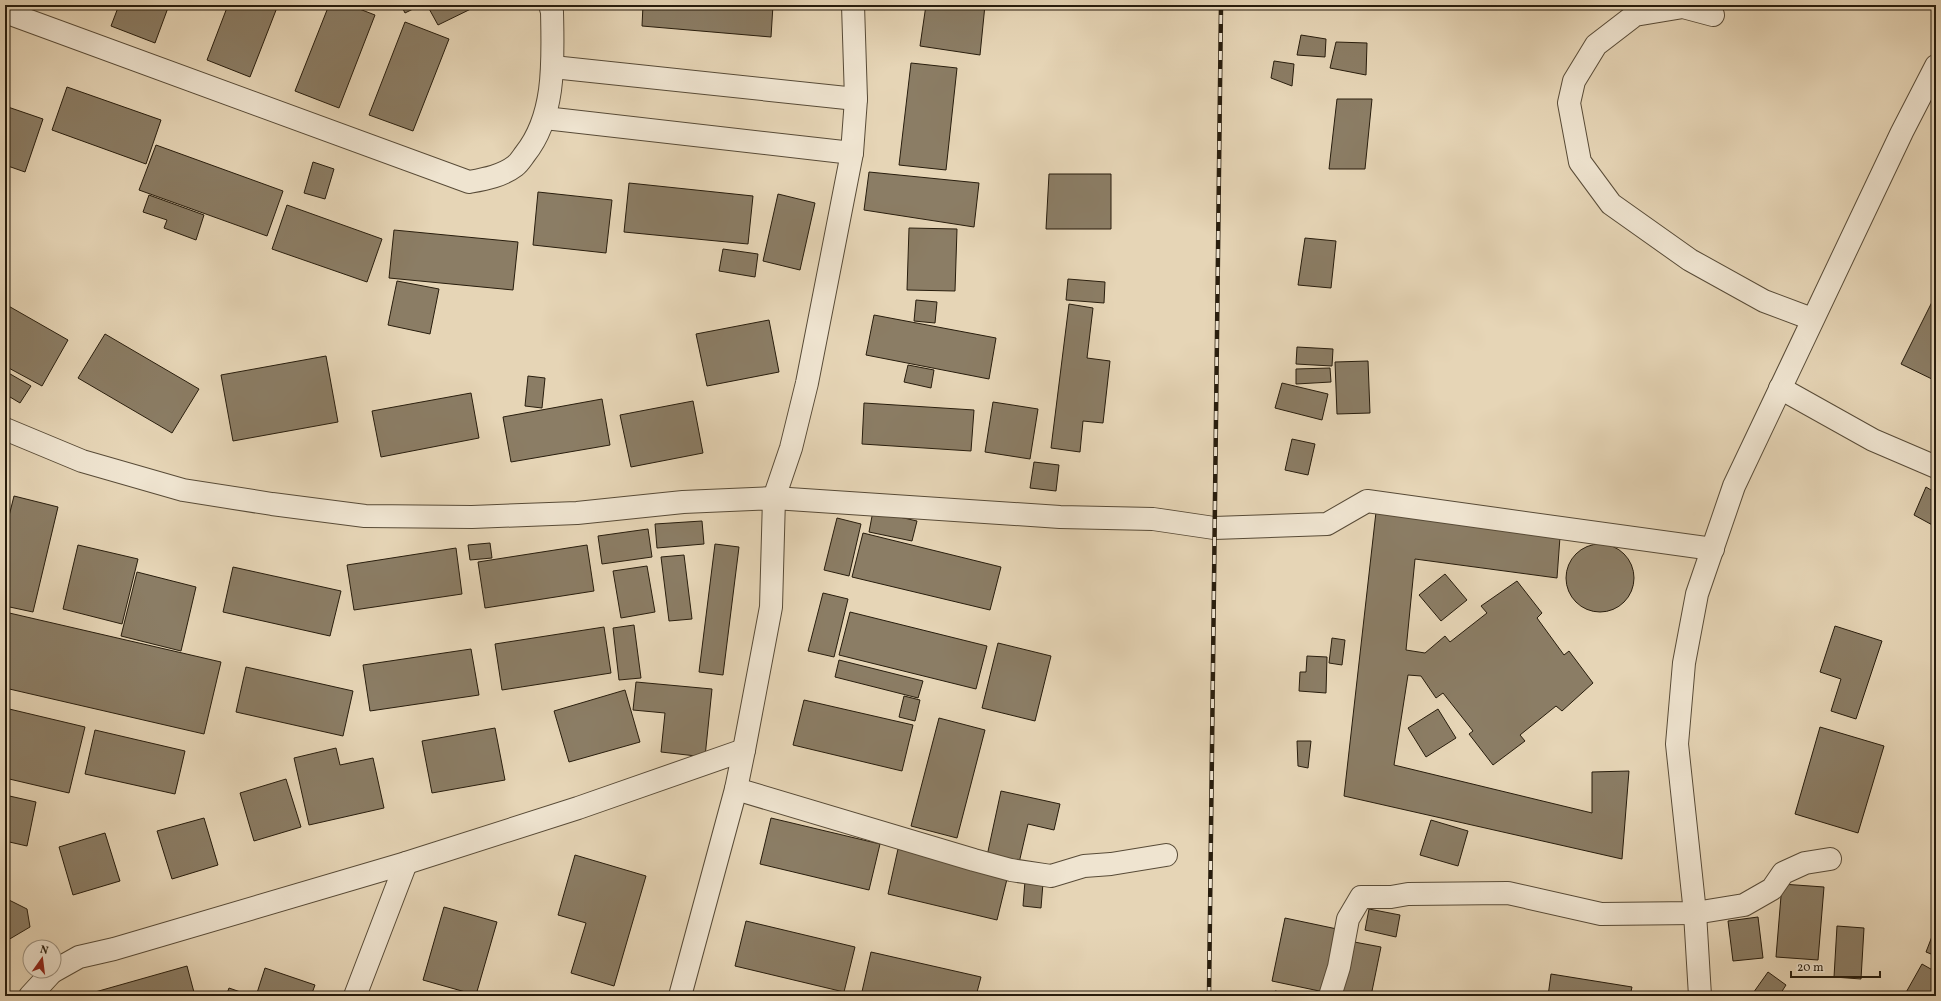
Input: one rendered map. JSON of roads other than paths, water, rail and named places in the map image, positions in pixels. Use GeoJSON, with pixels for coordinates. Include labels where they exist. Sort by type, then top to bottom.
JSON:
{"type":"FeatureCollection","features":[{"type":"Feature","properties":{"kind":"street"},"geometry":{"type":"LineString","coordinates":[[5,12],[469,182],[491,178],[516,166],[534,143],[545,118],[553,67],[552,12],[550,5]]}},
{"type":"Feature","properties":{"kind":"street"},"geometry":{"type":"LineString","coordinates":[[680,996],[736,789],[744,750],[771,607],[774,498],[791,448],[807,383],[852,153],[856,99],[853,5]]}},
{"type":"Feature","properties":{"kind":"street"},"geometry":{"type":"LineString","coordinates":[[1713,15],[1683,7],[1635,15],[1596,45],[1574,80],[1569,103],[1580,162],[1611,204],[1690,260],[1764,301],[1812,319]]}},
{"type":"Feature","properties":{"kind":"street"},"geometry":{"type":"LineString","coordinates":[[1700,996],[1694,913],[1677,744],[1684,663],[1697,594],[1734,486],[1812,319],[1902,132],[1936,66]]}},
{"type":"Feature","properties":{"kind":"street"},"geometry":{"type":"LineString","coordinates":[[553,67],[856,99]]}},
{"type":"Feature","properties":{"kind":"street"},"geometry":{"type":"LineString","coordinates":[[545,118],[852,153]]}},
{"type":"Feature","properties":{"kind":"street"},"geometry":{"type":"LineString","coordinates":[[1780,388],[1873,440],[1936,467]]}},
{"type":"Feature","properties":{"kind":"street"},"geometry":{"type":"LineString","coordinates":[[5,429],[82,461],[183,490],[272,504],[366,516],[472,517],[577,513],[684,502],[774,498],[1060,517],[1153,519],[1214,528],[1327,524],[1367,501],[1713,549]]}},
{"type":"Feature","properties":{"kind":"street"},"geometry":{"type":"LineString","coordinates":[[62,967],[79,957],[114,949],[406,863],[578,808],[744,750]]}},
{"type":"Feature","properties":{"kind":"street"},"geometry":{"type":"LineString","coordinates":[[736,789],[974,860],[1012,870],[1051,876],[1084,866],[1111,864],[1166,855]]}},
{"type":"Feature","properties":{"kind":"street"},"geometry":{"type":"LineString","coordinates":[[1330,996],[1339,967],[1348,919],[1361,898],[1391,897],[1408,894],[1508,893],[1601,914],[1694,913],[1744,905],[1772,889],[1783,873],[1805,864],[1830,859]]}},
{"type":"Feature","properties":{"kind":"street"},"geometry":{"type":"LineString","coordinates":[[355,996],[406,863]]}},
{"type":"Feature","properties":{"kind":"street"},"geometry":{"type":"LineString","coordinates":[[30,996],[46,979]]}},
{"type":"Feature","properties":{"kind":"railway"},"geometry":{"type":"LineString","coordinates":[[1209,996],[1221,5]]}}]}
